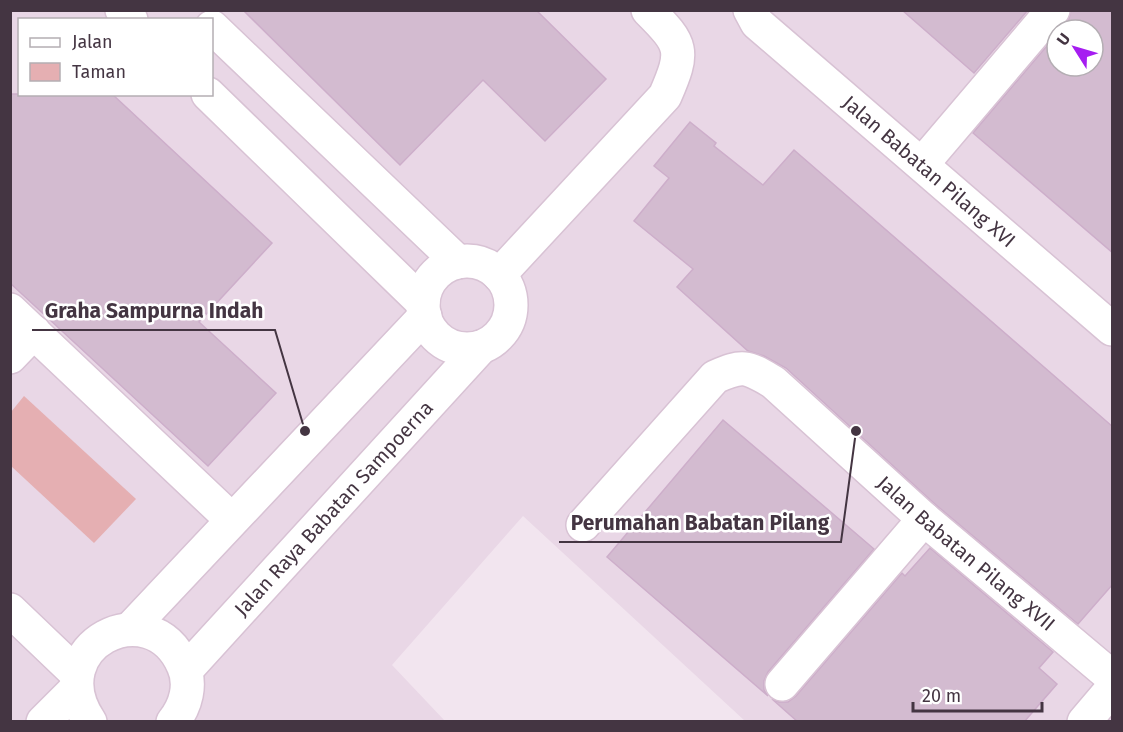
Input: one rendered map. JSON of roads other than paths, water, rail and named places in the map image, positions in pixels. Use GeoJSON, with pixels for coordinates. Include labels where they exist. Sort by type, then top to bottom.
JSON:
{"type":"FeatureCollection","features":[{"type":"Feature","properties":{"kind":"street"},"geometry":{"type":"LineString","coordinates":[[499,275],[665,96],[677,69],[678,47],[665,28],[648,10]]}},
{"type":"Feature","properties":{"kind":"street","name":"Jalan Babatan Pilang XVI"},"geometry":{"type":"LineString","coordinates":[[750,10],[757,23],[1110,322]]}},
{"type":"Feature","properties":{"kind":"street"},"geometry":{"type":"LineString","coordinates":[[923,164],[1053,10]]}},
{"type":"Feature","properties":{"kind":"street"},"geometry":{"type":"LineString","coordinates":[[213,28],[458,262]]}},
{"type":"Feature","properties":{"kind":"street"},"geometry":{"type":"LineString","coordinates":[[210,96],[424,309]]}},
{"type":"Feature","properties":{"kind":"street"},"geometry":{"type":"LineString","coordinates":[[472,261],[487,266],[499,275],[507,287],[511,301],[510,316],[504,329],[494,340],[481,347],[469,349],[446,344],[432,332],[424,309],[426,290],[433,277],[458,262],[472,261]]}},
{"type":"Feature","properties":{"kind":"street"},"geometry":{"type":"LineString","coordinates":[[130,629],[424,309]]}},
{"type":"Feature","properties":{"kind":"street"},"geometry":{"type":"LineString","coordinates":[[10,357],[22,321],[232,520]]}},
{"type":"Feature","properties":{"kind":"street","name":"Jalan Raya Babatan Sampoerna"},"geometry":{"type":"LineString","coordinates":[[188,703],[481,347]]}},
{"type":"Feature","properties":{"kind":"street","name":"Jalan Babatan Pilang XVII"},"geometry":{"type":"LineString","coordinates":[[583,525],[715,377],[736,368],[752,370],[773,382],[924,519],[1113,677]]}},
{"type":"Feature","properties":{"kind":"street"},"geometry":{"type":"LineString","coordinates":[[782,684],[924,519]]}},
{"type":"Feature","properties":{"kind":"street"},"geometry":{"type":"LineString","coordinates":[[10,610],[76,682],[80,707],[90,722]]}},
{"type":"Feature","properties":{"kind":"street"},"geometry":{"type":"LineString","coordinates":[[43,722],[76,682],[84,657],[96,642],[111,633],[130,629],[158,636],[171,645],[180,657],[188,703]]}},
{"type":"Feature","properties":{"kind":"street"},"geometry":{"type":"LineString","coordinates":[[1084,722],[1113,689]]}},
{"type":"Feature","properties":{"kind":"place","name":"Graha Sampurna Indah"},"geometry":{"type":"Point","coordinates":[305,431]}},
{"type":"Feature","properties":{"kind":"place","name":"Perumahan Babatan Pilang"},"geometry":{"type":"Point","coordinates":[856,431]}}]}
